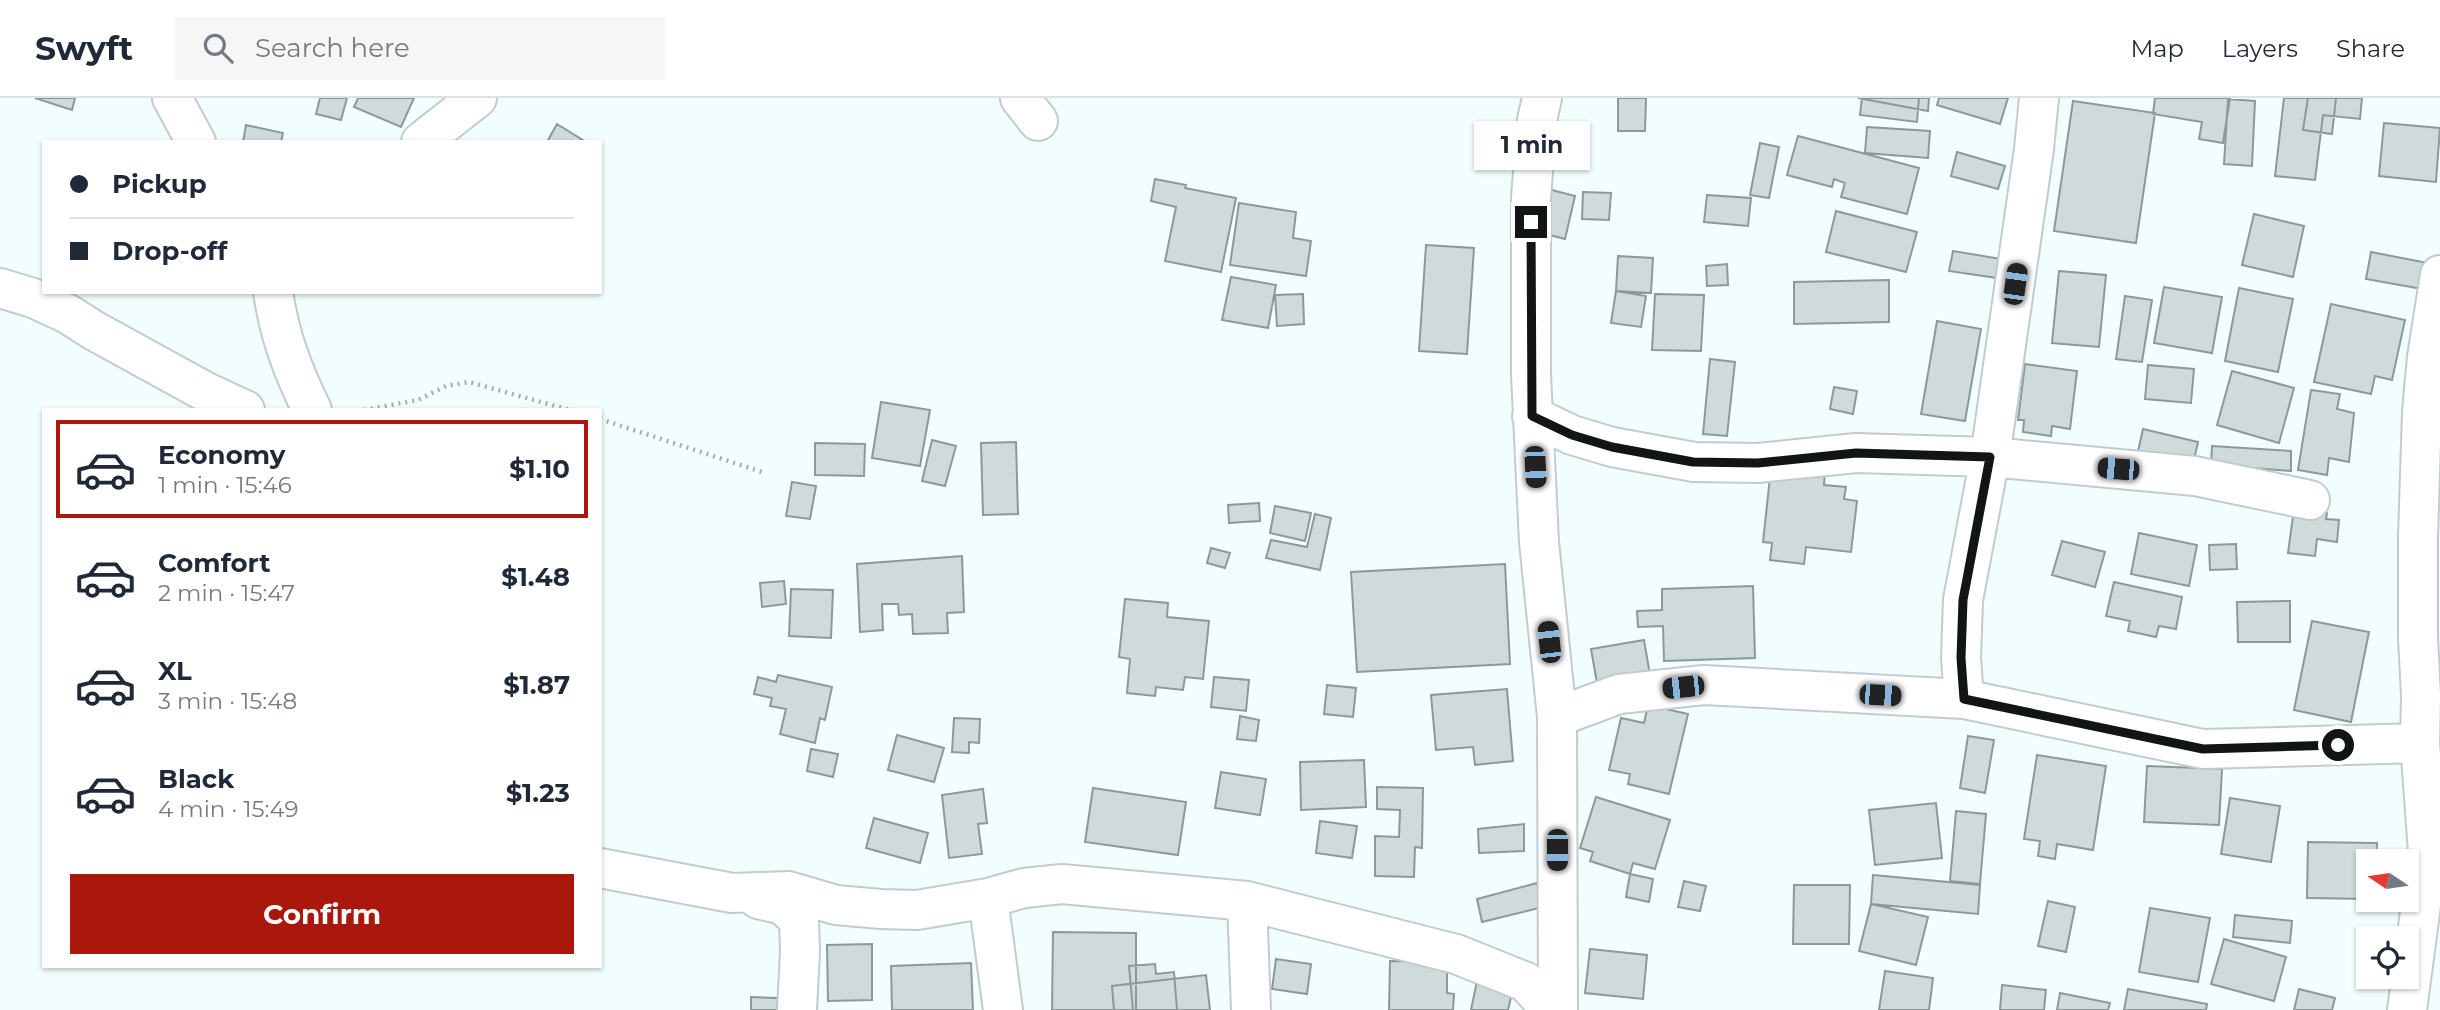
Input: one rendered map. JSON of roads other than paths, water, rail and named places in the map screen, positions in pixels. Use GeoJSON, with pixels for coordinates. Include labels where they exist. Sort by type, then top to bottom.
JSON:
{"type":"FeatureCollection","features":[{"type":"Feature","properties":{"kind":"street"},"geometry":{"type":"LineString","coordinates":[[172,98],[195,140]]}},
{"type":"Feature","properties":{"kind":"street"},"geometry":{"type":"LineString","coordinates":[[424,140],[477,98]]}},
{"type":"Feature","properties":{"kind":"street"},"geometry":{"type":"LineString","coordinates":[[1542,98],[1537,120],[1531,198],[1532,416],[1539,542],[1557,717],[1558,1010]]}},
{"type":"Feature","properties":{"kind":"street"},"geometry":{"type":"LineString","coordinates":[[1964,699],[1961,658],[1963,600],[1990,457],[2039,98]]}},
{"type":"Feature","properties":{"kind":"street"},"geometry":{"type":"LineString","coordinates":[[2407,1010],[2428,852],[2420,743],[2418,578],[2422,412],[2427,357],[2440,275]]}},
{"type":"Feature","properties":{"kind":"street"},"geometry":{"type":"LineString","coordinates":[[0,288],[33,298],[68,314],[204,391],[241,408]]}},
{"type":"Feature","properties":{"kind":"street"},"geometry":{"type":"LineString","coordinates":[[273,294],[278,322],[291,365],[312,408]]}},
{"type":"Feature","properties":{"kind":"street"},"geometry":{"type":"LineString","coordinates":[[1532,416],[1572,435],[1612,447],[1693,462],[1758,463],[1856,453],[1990,457],[2195,476],[2310,500]]}},
{"type":"Feature","properties":{"kind":"street"},"geometry":{"type":"LineString","coordinates":[[1557,717],[1619,694],[1704,685],[1964,699],[2203,749],[2420,743]]}},
{"type":"Feature","properties":{"kind":"street"},"geometry":{"type":"LineString","coordinates":[[602,868],[783,905],[799,920],[797,1010]]}},
{"type":"Feature","properties":{"kind":"street"},"geometry":{"type":"LineString","coordinates":[[732,893],[788,891],[836,905],[917,910],[988,898],[1024,888],[1062,884],[1247,901],[1456,954],[1526,982],[1551,1010]]}},
{"type":"Feature","properties":{"kind":"street"},"geometry":{"type":"LineString","coordinates":[[988,898],[1003,1010]]}},
{"type":"Feature","properties":{"kind":"street"},"geometry":{"type":"LineString","coordinates":[[1247,901],[1251,1010]]}}]}
